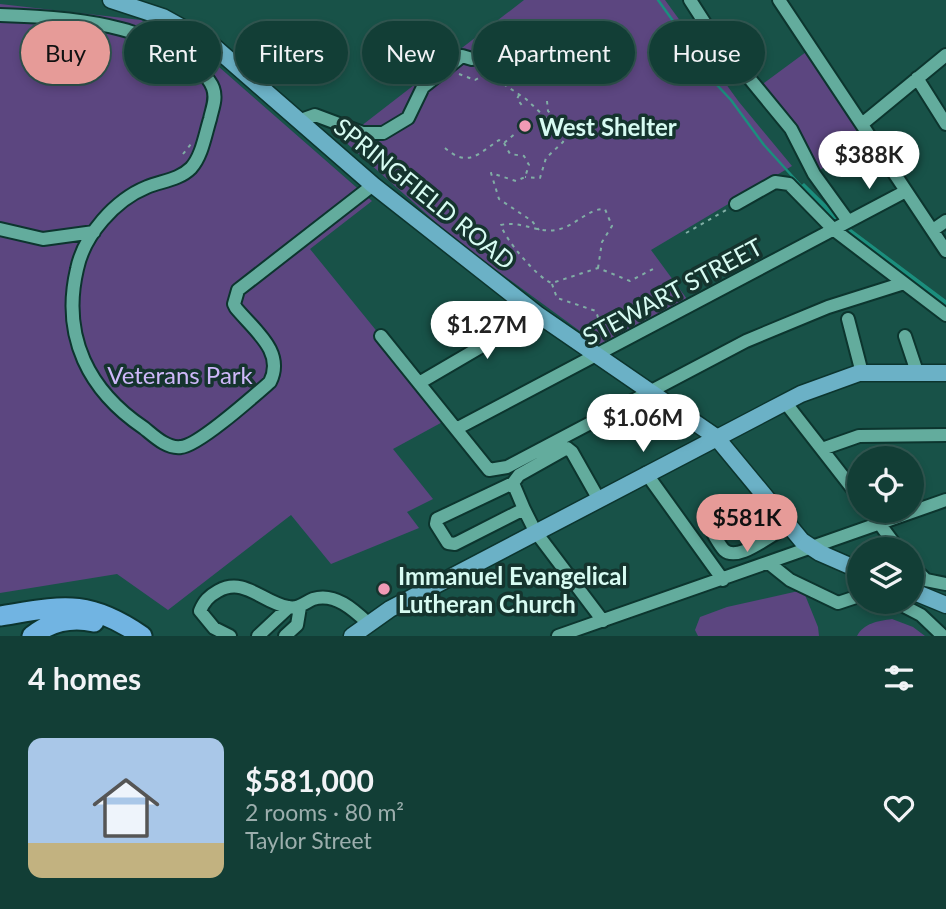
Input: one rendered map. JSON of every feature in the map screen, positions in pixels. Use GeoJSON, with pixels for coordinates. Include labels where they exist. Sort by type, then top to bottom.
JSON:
{"type":"FeatureCollection","features":[{"type":"Feature","properties":{"kind":"highway"},"geometry":{"type":"LineString","coordinates":[[0,616],[54,607],[77,607],[107,614],[142,636]]}},
{"type":"Feature","properties":{"kind":"highway"},"geometry":{"type":"LineString","coordinates":[[32,636],[44,628],[73,620],[93,622],[120,636]]}},
{"type":"Feature","properties":{"kind":"main road","name":"SPRINGFIELD ROAD"},"geometry":{"type":"LineString","coordinates":[[111,0],[163,17],[211,43],[373,185],[537,314],[716,438],[783,529],[813,549],[847,565]]}},
{"type":"Feature","properties":{"kind":"main road"},"geometry":{"type":"LineString","coordinates":[[352,636],[365,630],[390,609],[785,401],[843,377],[862,373],[946,373]]}},
{"type":"Feature","properties":{"kind":"main road"},"geometry":{"type":"LineString","coordinates":[[924,597],[946,605]]}},
{"type":"Feature","properties":{"kind":"street"},"geometry":{"type":"LineString","coordinates":[[690,0],[708,28],[791,128],[821,184],[848,221],[906,191]]}},
{"type":"Feature","properties":{"kind":"street"},"geometry":{"type":"LineString","coordinates":[[779,0],[946,251]]}},
{"type":"Feature","properties":{"kind":"street"},"geometry":{"type":"LineString","coordinates":[[0,15],[122,29],[155,44],[204,73],[213,88],[215,98],[198,158],[179,176],[136,193],[116,207],[94,232],[76,269],[75,336],[86,370],[122,414],[170,446],[189,446],[270,382],[277,369],[273,353],[236,309],[234,304],[238,290],[373,185]]}},
{"type":"Feature","properties":{"kind":"street"},"geometry":{"type":"LineString","coordinates":[[862,124],[946,55]]}},
{"type":"Feature","properties":{"kind":"street"},"geometry":{"type":"LineString","coordinates":[[301,120],[316,115],[363,133],[383,133],[408,118],[423,87],[462,56],[472,59]]}},
{"type":"Feature","properties":{"kind":"street"},"geometry":{"type":"LineString","coordinates":[[917,78],[945,119]]}},
{"type":"Feature","properties":{"kind":"street"},"geometry":{"type":"LineString","coordinates":[[736,204],[775,182],[789,184],[833,229],[946,315]]}},
{"type":"Feature","properties":{"kind":"street","name":"STEWART STREET"},"geometry":{"type":"LineString","coordinates":[[456,429],[848,221]]}},
{"type":"Feature","properties":{"kind":"street"},"geometry":{"type":"LineString","coordinates":[[933,230],[946,221]]}},
{"type":"Feature","properties":{"kind":"street"},"geometry":{"type":"LineString","coordinates":[[0,229],[43,239],[94,232]]}},
{"type":"Feature","properties":{"kind":"street"},"geometry":{"type":"LineString","coordinates":[[381,336],[489,470],[507,467],[746,341],[828,307],[904,284]]}},
{"type":"Feature","properties":{"kind":"street"},"geometry":{"type":"LineString","coordinates":[[419,383],[537,314]]}},
{"type":"Feature","properties":{"kind":"street"},"geometry":{"type":"LineString","coordinates":[[848,319],[862,373]]}},
{"type":"Feature","properties":{"kind":"street"},"geometry":{"type":"LineString","coordinates":[[905,336],[917,372]]}},
{"type":"Feature","properties":{"kind":"street"},"geometry":{"type":"LineString","coordinates":[[785,401],[847,481]]}},
{"type":"Feature","properties":{"kind":"street"},"geometry":{"type":"LineString","coordinates":[[822,449],[859,436],[946,435]]}},
{"type":"Feature","properties":{"kind":"street"},"geometry":{"type":"LineString","coordinates":[[524,509],[455,544],[448,543],[436,524],[438,519],[513,483],[519,475],[567,448],[572,452],[598,498]]}},
{"type":"Feature","properties":{"kind":"street"},"geometry":{"type":"LineString","coordinates":[[646,473],[723,580]]}},
{"type":"Feature","properties":{"kind":"street"},"geometry":{"type":"LineString","coordinates":[[513,483],[535,531],[603,621]]}},
{"type":"Feature","properties":{"kind":"street"},"geometry":{"type":"LineString","coordinates":[[558,636],[813,549],[946,500]]}},
{"type":"Feature","properties":{"kind":"street"},"geometry":{"type":"LineString","coordinates":[[762,502],[714,535],[725,551],[740,553],[783,529]]}},
{"type":"Feature","properties":{"kind":"street"},"geometry":{"type":"LineString","coordinates":[[881,525],[890,537]]}},
{"type":"Feature","properties":{"kind":"street"},"geometry":{"type":"LineString","coordinates":[[678,544],[690,535]]}},
{"type":"Feature","properties":{"kind":"street"},"geometry":{"type":"LineString","coordinates":[[770,564],[790,580],[838,603],[847,600]]}},
{"type":"Feature","properties":{"kind":"street"},"geometry":{"type":"LineString","coordinates":[[924,578],[946,584]]}},
{"type":"Feature","properties":{"kind":"street"},"geometry":{"type":"LineString","coordinates":[[230,636],[214,628],[200,611],[203,603],[221,589],[242,586],[295,607]]}},
{"type":"Feature","properties":{"kind":"street"},"geometry":{"type":"LineString","coordinates":[[258,636],[295,607],[314,599],[331,598],[343,603],[365,630]]}},
{"type":"Feature","properties":{"kind":"street"},"geometry":{"type":"LineString","coordinates":[[285,636],[297,625],[295,607]]}},
{"type":"Feature","properties":{"kind":"street"},"geometry":{"type":"LineString","coordinates":[[919,614],[943,636]]}},
{"type":"Feature","properties":{"kind":"path"},"geometry":{"type":"LineString","coordinates":[[459,74],[475,80],[487,73],[519,94],[564,135],[563,142],[546,158],[540,178],[525,177],[516,181],[491,173],[499,199],[532,221],[539,230]]}},
{"type":"Feature","properties":{"kind":"path"},"geometry":{"type":"LineString","coordinates":[[519,94],[517,99],[525,108],[530,103]]}},
{"type":"Feature","properties":{"kind":"path"},"geometry":{"type":"LineString","coordinates":[[547,101],[548,111],[554,116],[551,122]]}},
{"type":"Feature","properties":{"kind":"path"},"geometry":{"type":"LineString","coordinates":[[504,143],[516,133]]}},
{"type":"Feature","properties":{"kind":"path"},"geometry":{"type":"LineString","coordinates":[[183,154],[196,137]]}},
{"type":"Feature","properties":{"kind":"path"},"geometry":{"type":"LineString","coordinates":[[445,148],[456,157],[467,158],[499,140],[513,156],[527,160],[529,165],[525,177]]}},
{"type":"Feature","properties":{"kind":"path"},"geometry":{"type":"LineString","coordinates":[[686,233],[736,204]]}},
{"type":"Feature","properties":{"kind":"path"},"geometry":{"type":"LineString","coordinates":[[598,268],[602,242],[611,226],[605,209],[594,211],[563,229],[539,230],[512,223],[503,224],[500,228],[541,276],[552,283],[557,298],[596,311],[607,342]]}},
{"type":"Feature","properties":{"kind":"path"},"geometry":{"type":"LineString","coordinates":[[552,283],[598,268],[630,281],[653,269]]}},
{"type":"Feature","properties":{"kind":"green space"},"geometry":{"type":"Polygon","coordinates":[[[524,0],[665,0],[680,21],[649,21],[649,84],[726,84],[792,166],[651,250],[687,299],[599,345],[458,242],[343,140],[415,84],[459,84],[459,50],[473,39],[473,84],[635,84],[635,21],[497,21],[524,0]]]}},
{"type":"Feature","properties":{"kind":"green space","name":"Veterans Park"},"geometry":{"type":"Polygon","coordinates":[[[0,4],[141,20],[124,21],[124,84],[221,84],[221,69],[235,84],[238,84],[372,201],[310,249],[448,419],[393,449],[433,499],[407,512],[419,528],[331,564],[291,515],[168,610],[117,574],[0,593],[0,4]]]}},
{"type":"Feature","properties":{"kind":"green space"},"geometry":{"type":"Polygon","coordinates":[[[806,52],[864,141],[814,174],[791,128],[756,89],[806,52]]]}},
{"type":"Feature","properties":{"kind":"green space"},"geometry":{"type":"Polygon","coordinates":[[[803,590],[819,636],[698,636],[695,630],[700,617],[727,607],[803,590]]]}},
{"type":"Feature","properties":{"kind":"green space"},"geometry":{"type":"Polygon","coordinates":[[[892,619],[913,627],[925,636],[857,636],[867,625],[892,619]]]}},
{"type":"Feature","properties":{"kind":"shaded area"},"geometry":{"type":"Polygon","coordinates":[[[804,183],[851,229],[946,300],[946,312],[844,233],[798,188],[804,183]]]}},
{"type":"Feature","properties":{"kind":"waterway"},"geometry":{"type":"LineString","coordinates":[[658,0],[681,32],[702,69],[803,188]]}},
{"type":"Feature","properties":{"kind":"place","name":"West Shelter"},"geometry":{"type":"Point","coordinates":[525,126]}},
{"type":"Feature","properties":{"kind":"place","name":"Immanuel Evangelical Lutheran Church"},"geometry":{"type":"Point","coordinates":[384,589]}}]}
